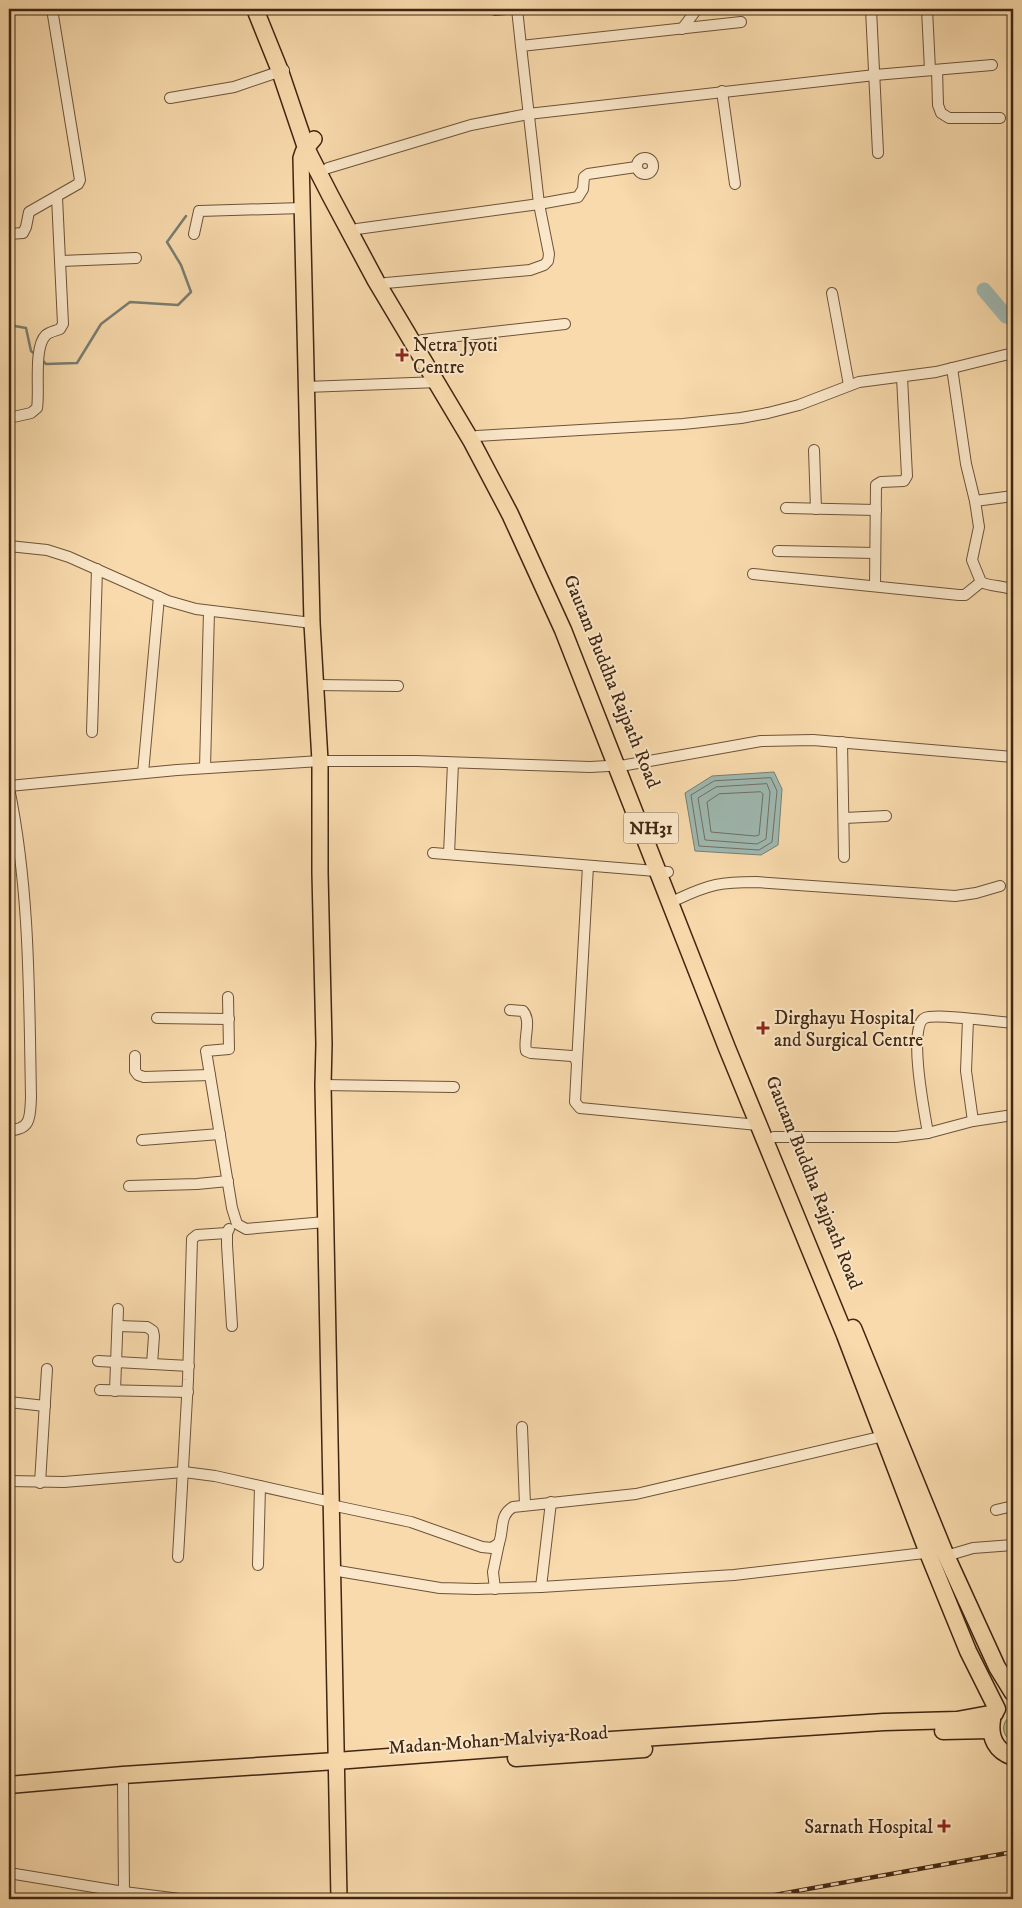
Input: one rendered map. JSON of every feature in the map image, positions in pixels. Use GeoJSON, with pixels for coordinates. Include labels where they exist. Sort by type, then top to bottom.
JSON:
{"type":"FeatureCollection","features":[{"type":"Feature","properties":{"kind":"highway","name":"NH31"},"geometry":{"type":"LineString","coordinates":[[254,9],[284,70]]}},
{"type":"Feature","properties":{"kind":"highway","name":"Gautam Buddha Rajpath Road"},"geometry":{"type":"LineString","coordinates":[[263,9],[310,143],[328,168],[386,283],[422,340],[441,382],[477,436],[531,538],[663,872],[678,898],[939,1553],[997,1667],[1013,1693]]}},
{"type":"Feature","properties":{"kind":"highway","name":"NH31"},"geometry":{"type":"LineString","coordinates":[[310,143],[330,195],[376,281],[441,382],[529,554],[622,765]]}},
{"type":"Feature","properties":{"kind":"highway","name":"NH31"},"geometry":{"type":"LineString","coordinates":[[663,872],[758,1125],[845,1336],[890,1434]]}},
{"type":"Feature","properties":{"kind":"highway","name":"NH31"},"geometry":{"type":"LineString","coordinates":[[939,1553],[968,1651],[996,1711]]}},
{"type":"Feature","properties":{"kind":"highway"},"geometry":{"type":"LineString","coordinates":[[1011,1759],[997,1747],[992,1739],[990,1730],[991,1721],[996,1711],[1003,1704],[1013,1700]]}},
{"type":"Feature","properties":{"kind":"highway"},"geometry":{"type":"LineString","coordinates":[[9,1785],[123,1775],[336,1766],[611,1740],[884,1722],[957,1720],[996,1711]]}},
{"type":"Feature","properties":{"kind":"highway","name":"Madan Mohan Malviya Road"},"geometry":{"type":"LineString","coordinates":[[9,1793],[46,1792],[336,1766],[857,1733],[990,1730]]}},
{"type":"Feature","properties":{"kind":"main road"},"geometry":{"type":"LineString","coordinates":[[310,143],[301,158],[312,622],[320,761],[325,1222],[338,1899]]}},
{"type":"Feature","properties":{"kind":"street"},"geometry":{"type":"LineString","coordinates":[[9,234],[23,233],[29,212],[78,184],[80,175],[52,9]]}},
{"type":"Feature","properties":{"kind":"street"},"geometry":{"type":"LineString","coordinates":[[495,10],[507,9]]}},
{"type":"Feature","properties":{"kind":"street"},"geometry":{"type":"LineString","coordinates":[[386,283],[530,270],[544,265],[548,261],[550,254],[539,204],[517,9]]}},
{"type":"Feature","properties":{"kind":"street"},"geometry":{"type":"LineString","coordinates":[[682,28],[697,9]]}},
{"type":"Feature","properties":{"kind":"street"},"geometry":{"type":"LineString","coordinates":[[871,9],[878,153]]}},
{"type":"Feature","properties":{"kind":"street"},"geometry":{"type":"LineString","coordinates":[[927,9],[938,105],[941,114],[949,118],[1000,118]]}},
{"type":"Feature","properties":{"kind":"street"},"geometry":{"type":"LineString","coordinates":[[521,46],[741,22]]}},
{"type":"Feature","properties":{"kind":"street"},"geometry":{"type":"LineString","coordinates":[[328,168],[430,137],[528,114],[722,91],[992,65]]}},
{"type":"Feature","properties":{"kind":"street"},"geometry":{"type":"LineString","coordinates":[[170,98],[234,87],[284,70]]}},
{"type":"Feature","properties":{"kind":"street"},"geometry":{"type":"LineString","coordinates":[[722,91],[735,184]]}},
{"type":"Feature","properties":{"kind":"street"},"geometry":{"type":"LineString","coordinates":[[357,228],[539,204],[578,197],[583,189],[584,177],[588,174],[636,167]]}},
{"type":"Feature","properties":{"kind":"street"},"geometry":{"type":"LineString","coordinates":[[9,418],[31,414],[37,408],[38,364],[44,337],[60,329],[63,324],[57,197]]}},
{"type":"Feature","properties":{"kind":"street"},"geometry":{"type":"LineString","coordinates":[[194,234],[199,211],[302,208]]}},
{"type":"Feature","properties":{"kind":"street"},"geometry":{"type":"LineString","coordinates":[[60,261],[136,258]]}},
{"type":"Feature","properties":{"kind":"street"},"geometry":{"type":"LineString","coordinates":[[832,294],[849,385]]}},
{"type":"Feature","properties":{"kind":"street"},"geometry":{"type":"LineString","coordinates":[[422,340],[565,324]]}},
{"type":"Feature","properties":{"kind":"street"},"geometry":{"type":"LineString","coordinates":[[477,436],[683,424],[741,418],[799,405],[859,382],[952,368],[1013,353]]}},
{"type":"Feature","properties":{"kind":"street"},"geometry":{"type":"LineString","coordinates":[[952,368],[966,464],[975,501],[978,527],[972,560],[981,582],[1013,590]]}},
{"type":"Feature","properties":{"kind":"street"},"geometry":{"type":"LineString","coordinates":[[875,586],[877,483],[904,481],[907,476],[902,377]]}},
{"type":"Feature","properties":{"kind":"street"},"geometry":{"type":"LineString","coordinates":[[306,387],[441,382]]}},
{"type":"Feature","properties":{"kind":"street"},"geometry":{"type":"LineString","coordinates":[[814,450],[816,509]]}},
{"type":"Feature","properties":{"kind":"street"},"geometry":{"type":"LineString","coordinates":[[975,501],[1013,496]]}},
{"type":"Feature","properties":{"kind":"street"},"geometry":{"type":"LineString","coordinates":[[786,508],[876,510]]}},
{"type":"Feature","properties":{"kind":"street"},"geometry":{"type":"LineString","coordinates":[[9,546],[47,550],[69,557],[159,597],[196,609],[312,622]]}},
{"type":"Feature","properties":{"kind":"street"},"geometry":{"type":"LineString","coordinates":[[778,551],[875,553]]}},
{"type":"Feature","properties":{"kind":"street"},"geometry":{"type":"LineString","coordinates":[[92,732],[97,569]]}},
{"type":"Feature","properties":{"kind":"street"},"geometry":{"type":"LineString","coordinates":[[752,574],[959,596],[965,595],[981,582]]}},
{"type":"Feature","properties":{"kind":"street"},"geometry":{"type":"LineString","coordinates":[[143,773],[159,597]]}},
{"type":"Feature","properties":{"kind":"street"},"geometry":{"type":"LineString","coordinates":[[206,768],[209,611]]}},
{"type":"Feature","properties":{"kind":"street"},"geometry":{"type":"LineString","coordinates":[[316,685],[398,686]]}},
{"type":"Feature","properties":{"kind":"street"},"geometry":{"type":"LineString","coordinates":[[9,1130],[18,1130],[27,1124],[31,1097],[29,956],[23,875],[9,787],[143,773],[320,761],[590,767],[622,765],[761,741],[812,740],[1013,757]]}},
{"type":"Feature","properties":{"kind":"street"},"geometry":{"type":"LineString","coordinates":[[842,742],[844,857]]}},
{"type":"Feature","properties":{"kind":"street"},"geometry":{"type":"LineString","coordinates":[[449,854],[453,763]]}},
{"type":"Feature","properties":{"kind":"street"},"geometry":{"type":"LineString","coordinates":[[844,818],[886,816]]}},
{"type":"Feature","properties":{"kind":"street"},"geometry":{"type":"LineString","coordinates":[[433,853],[663,872]]}},
{"type":"Feature","properties":{"kind":"street"},"geometry":{"type":"LineString","coordinates":[[588,866],[575,1102],[580,1108],[758,1125]]}},
{"type":"Feature","properties":{"kind":"street"},"geometry":{"type":"LineString","coordinates":[[678,898],[701,888],[728,882],[756,882],[955,896],[976,893],[1000,886]]}},
{"type":"Feature","properties":{"kind":"street"},"geometry":{"type":"LineString","coordinates":[[228,997],[229,1049],[206,1051],[235,1218],[240,1227]]}},
{"type":"Feature","properties":{"kind":"street"},"geometry":{"type":"LineString","coordinates":[[510,1010],[523,1011],[526,1014],[526,1051],[572,1056],[577,1063]]}},
{"type":"Feature","properties":{"kind":"street"},"geometry":{"type":"LineString","coordinates":[[928,1133],[918,1072],[918,1025],[921,1021],[930,1017],[1013,1023]]}},
{"type":"Feature","properties":{"kind":"street"},"geometry":{"type":"LineString","coordinates":[[157,1018],[229,1019]]}},
{"type":"Feature","properties":{"kind":"street"},"geometry":{"type":"LineString","coordinates":[[968,1019],[966,1071],[973,1121]]}},
{"type":"Feature","properties":{"kind":"street"},"geometry":{"type":"LineString","coordinates":[[135,1056],[135,1071],[138,1076],[210,1074]]}},
{"type":"Feature","properties":{"kind":"street"},"geometry":{"type":"LineString","coordinates":[[323,1085],[454,1087]]}},
{"type":"Feature","properties":{"kind":"street"},"geometry":{"type":"LineString","coordinates":[[774,1137],[896,1137],[928,1133],[973,1121],[1013,1115]]}},
{"type":"Feature","properties":{"kind":"street"},"geometry":{"type":"LineString","coordinates":[[142,1140],[220,1134]]}},
{"type":"Feature","properties":{"kind":"street"},"geometry":{"type":"LineString","coordinates":[[129,1186],[228,1181]]}},
{"type":"Feature","properties":{"kind":"street"},"geometry":{"type":"LineString","coordinates":[[232,1326],[227,1233],[230,1228],[240,1227],[246,1229],[325,1222]]}},
{"type":"Feature","properties":{"kind":"street"},"geometry":{"type":"LineString","coordinates":[[178,1557],[188,1392],[192,1239],[197,1236],[227,1233]]}},
{"type":"Feature","properties":{"kind":"street"},"geometry":{"type":"LineString","coordinates":[[115,1391],[118,1309]]}},
{"type":"Feature","properties":{"kind":"street"},"geometry":{"type":"LineString","coordinates":[[118,1326],[146,1327],[153,1331],[152,1364]]}},
{"type":"Feature","properties":{"kind":"street"},"geometry":{"type":"LineString","coordinates":[[98,1361],[189,1366]]}},
{"type":"Feature","properties":{"kind":"street"},"geometry":{"type":"LineString","coordinates":[[40,1483],[47,1369]]}},
{"type":"Feature","properties":{"kind":"street"},"geometry":{"type":"LineString","coordinates":[[100,1390],[188,1392]]}},
{"type":"Feature","properties":{"kind":"street"},"geometry":{"type":"LineString","coordinates":[[9,1402],[45,1406]]}},
{"type":"Feature","properties":{"kind":"street"},"geometry":{"type":"LineString","coordinates":[[522,1427],[525,1505]]}},
{"type":"Feature","properties":{"kind":"street"},"geometry":{"type":"LineString","coordinates":[[495,1589],[493,1572],[499,1543],[507,1510],[513,1507],[636,1494],[890,1434]]}},
{"type":"Feature","properties":{"kind":"street"},"geometry":{"type":"LineString","coordinates":[[9,1481],[40,1483],[184,1472],[215,1476],[411,1522],[482,1547],[492,1548],[499,1543]]}},
{"type":"Feature","properties":{"kind":"street"},"geometry":{"type":"LineString","coordinates":[[258,1565],[260,1486]]}},
{"type":"Feature","properties":{"kind":"street"},"geometry":{"type":"LineString","coordinates":[[541,1587],[551,1502]]}},
{"type":"Feature","properties":{"kind":"street"},"geometry":{"type":"LineString","coordinates":[[996,1510],[1013,1506]]}},
{"type":"Feature","properties":{"kind":"street"},"geometry":{"type":"LineString","coordinates":[[332,1570],[440,1588],[495,1589],[734,1575],[1013,1545]]}},
{"type":"Feature","properties":{"kind":"street"},"geometry":{"type":"LineString","coordinates":[[123,1784],[124,1892]]}},
{"type":"Feature","properties":{"kind":"street"},"geometry":{"type":"LineString","coordinates":[[9,1873],[180,1899]]}},
{"type":"Feature","properties":{"kind":"green space"},"geometry":{"type":"Polygon","coordinates":[[[1013,1714],[1013,1742],[1004,1732],[1004,1724],[1013,1714]]]}},
{"type":"Feature","properties":{"kind":"water"},"geometry":{"type":"Polygon","coordinates":[[[774,772],[782,789],[778,845],[761,855],[695,851],[685,793],[712,776],[774,772]]]}},
{"type":"Feature","properties":{"kind":"waterway"},"geometry":{"type":"LineString","coordinates":[[42,360],[46,364],[77,363],[101,324],[130,302],[178,305],[191,292],[181,265],[167,242],[186,216]]}},
{"type":"Feature","properties":{"kind":"waterway"},"geometry":{"type":"LineString","coordinates":[[984,290],[1006,316],[1013,318]]}},
{"type":"Feature","properties":{"kind":"waterway"},"geometry":{"type":"LineString","coordinates":[[9,325],[26,328],[31,351],[36,355]]}},
{"type":"Feature","properties":{"kind":"railway"},"geometry":{"type":"LineString","coordinates":[[752,1899],[1013,1852]]}},
{"type":"Feature","properties":{"kind":"place","name":"Netra Jyoti Centre"},"geometry":{"type":"Point","coordinates":[402,355]}},
{"type":"Feature","properties":{"kind":"place","name":"Dirghayu Hospital and Surgical Centre"},"geometry":{"type":"Point","coordinates":[763,1028]}},
{"type":"Feature","properties":{"kind":"place","name":"Sarnath Hospital"},"geometry":{"type":"Point","coordinates":[944,1826]}}]}
